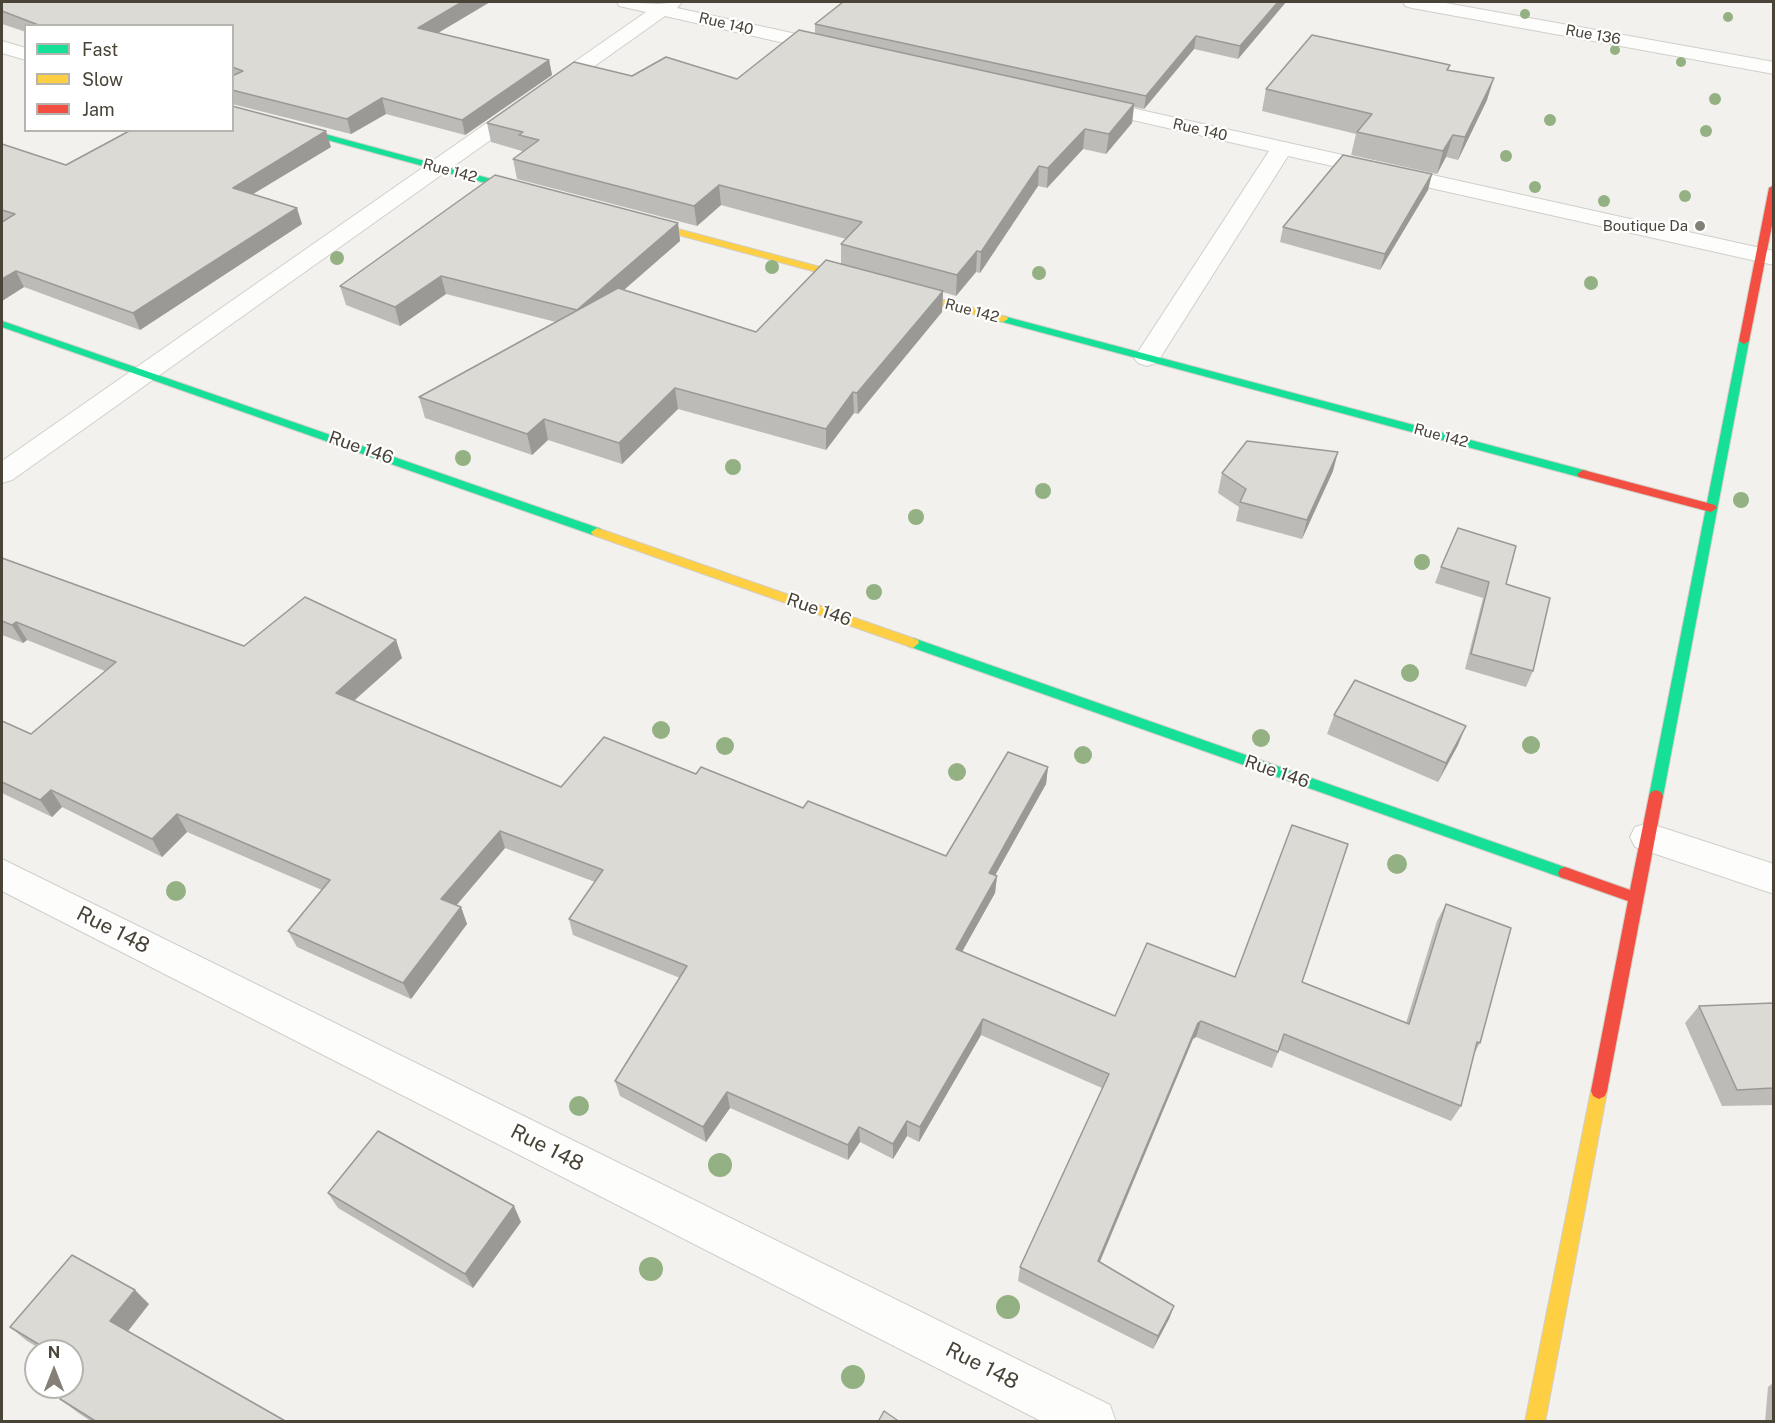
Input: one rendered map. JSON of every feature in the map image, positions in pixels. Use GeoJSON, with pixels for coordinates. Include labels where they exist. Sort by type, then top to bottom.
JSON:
{"type":"FeatureCollection","features":[{"type":"Feature","properties":{"kind":"street","name":"Rue 140"},"geometry":{"type":"LineString","coordinates":[[626,2],[667,5],[849,51]]}},
{"type":"Feature","properties":{"kind":"street","name":"Rue 136"},"geometry":{"type":"LineString","coordinates":[[1412,2],[1773,68]]}},
{"type":"Feature","properties":{"kind":"street"},"geometry":{"type":"LineString","coordinates":[[2,474],[667,5]]}},
{"type":"Feature","properties":{"kind":"street"},"geometry":{"type":"LineString","coordinates":[[2,47],[24,53]]}},
{"type":"Feature","properties":{"kind":"street","name":"Rue 140"},"geometry":{"type":"LineString","coordinates":[[1072,101],[1767,257]]}},
{"type":"Feature","properties":{"kind":"street","name":"Rue 142"},"geometry":{"type":"LineString","coordinates":[[234,112],[540,195]]}},
{"type":"Feature","properties":{"kind":"street"},"geometry":{"type":"LineString","coordinates":[[1147,357],[1282,148]]}},
{"type":"Feature","properties":{"kind":"street"},"geometry":{"type":"LineString","coordinates":[[1535,1422],[1712,508],[1767,257],[1773,188]]}},
{"type":"Feature","properties":{"kind":"street","name":"Rue 142"},"geometry":{"type":"LineString","coordinates":[[620,217],[1712,508]]}},
{"type":"Feature","properties":{"kind":"street","name":"Rue 146"},"geometry":{"type":"LineString","coordinates":[[2,324],[1636,898]]}},
{"type":"Feature","properties":{"kind":"street"},"geometry":{"type":"LineString","coordinates":[[1648,837],[1773,879]]}},
{"type":"Feature","properties":{"kind":"street","name":"Rue 148"},"geometry":{"type":"LineString","coordinates":[[2,874],[1093,1422]]}},
{"type":"Feature","properties":{"kind":"building"},"geometry":{"type":"Polygon","coordinates":[[[2,2],[462,2],[418,28],[549,60],[462,120],[382,98],[347,119],[234,91],[234,75],[243,71],[234,68],[234,24],[36,24],[2,11],[2,2]]]}},
{"type":"Feature","properties":{"kind":"building"},"geometry":{"type":"Polygon","coordinates":[[[843,2],[1278,2],[1240,46],[1196,36],[1146,96],[815,24],[843,2]]]}},
{"type":"Feature","properties":{"kind":"building"},"geometry":{"type":"Polygon","coordinates":[[[799,30],[1134,104],[1109,134],[1085,129],[1048,168],[1039,166],[981,252],[977,251],[957,275],[841,244],[862,222],[719,185],[694,206],[513,159],[539,140],[519,135],[523,132],[487,123],[574,62],[632,76],[666,57],[737,79],[799,30]]]}},
{"type":"Feature","properties":{"kind":"building"},"geometry":{"type":"Polygon","coordinates":[[[1312,35],[1450,65],[1447,70],[1494,78],[1465,137],[1453,135],[1443,151],[1357,132],[1372,114],[1266,89],[1312,35]]]}},
{"type":"Feature","properties":{"kind":"building"},"geometry":{"type":"Polygon","coordinates":[[[234,107],[326,131],[233,188],[297,208],[133,313],[16,271],[2,279],[2,222],[15,214],[2,210],[2,144],[66,165],[127,132],[234,132],[234,107]]]}},
{"type":"Feature","properties":{"kind":"building"},"geometry":{"type":"Polygon","coordinates":[[[1343,155],[1432,174],[1385,254],[1283,227],[1343,155]]]}},
{"type":"Feature","properties":{"kind":"building"},"geometry":{"type":"Polygon","coordinates":[[[495,175],[678,223],[577,310],[441,276],[395,307],[340,286],[495,175]]]}},
{"type":"Feature","properties":{"kind":"building"},"geometry":{"type":"Polygon","coordinates":[[[826,260],[943,291],[857,393],[853,392],[826,429],[675,388],[619,443],[544,419],[527,434],[419,397],[618,288],[756,332],[826,260]]]}},
{"type":"Feature","properties":{"kind":"building"},"geometry":{"type":"Polygon","coordinates":[[[1247,441],[1338,452],[1307,520],[1240,502],[1246,489],[1222,473],[1247,441]]]}},
{"type":"Feature","properties":{"kind":"building"},"geometry":{"type":"Polygon","coordinates":[[[1458,528],[1516,546],[1506,584],[1550,598],[1533,671],[1471,654],[1489,582],[1441,567],[1458,528]]]}},
{"type":"Feature","properties":{"kind":"building"},"geometry":{"type":"Polygon","coordinates":[[[2,558],[244,646],[305,597],[396,640],[336,693],[561,787],[604,737],[696,774],[701,767],[803,808],[808,801],[946,856],[1008,752],[1048,767],[989,873],[997,876],[956,949],[1115,1016],[1147,943],[1235,977],[1292,825],[1348,844],[1302,982],[1409,1024],[1446,904],[1511,928],[1480,1043],[1477,1042],[1461,1106],[1284,1034],[1278,1052],[1201,1021],[1198,1023],[1098,1261],[1174,1306],[1158,1336],[1020,1267],[1109,1074],[983,1019],[920,1127],[907,1121],[893,1144],[859,1127],[848,1145],[727,1092],[703,1127],[615,1081],[687,966],[569,919],[603,870],[500,831],[441,899],[461,907],[403,983],[288,931],[330,880],[177,814],[152,839],[51,790],[40,800],[2,782],[2,721],[31,734],[116,662],[16,622],[12,625],[2,621],[2,558]]]}},
{"type":"Feature","properties":{"kind":"building"},"geometry":{"type":"Polygon","coordinates":[[[1355,680],[1466,726],[1446,763],[1334,715],[1355,680]]]}},
{"type":"Feature","properties":{"kind":"building"},"geometry":{"type":"Polygon","coordinates":[[[1773,1003],[1773,1088],[1737,1090],[1699,1006],[1773,1003]]]}},
{"type":"Feature","properties":{"kind":"building"},"geometry":{"type":"Polygon","coordinates":[[[378,1131],[514,1206],[465,1274],[328,1193],[378,1131]]]}},
{"type":"Feature","properties":{"kind":"building"},"geometry":{"type":"Polygon","coordinates":[[[72,1255],[135,1290],[110,1321],[287,1422],[97,1422],[60,1399],[84,1399],[84,1339],[30,1339],[10,1327],[72,1255]]]}},
{"type":"Feature","properties":{"kind":"building"},"geometry":{"type":"Polygon","coordinates":[[[884,1411],[900,1422],[878,1422],[884,1411]]]}},
{"type":"Feature","properties":{"kind":"traffic: fast"},"geometry":{"type":"LineString","coordinates":[[234,112],[529,192]]}},
{"type":"Feature","properties":{"kind":"traffic: fast"},"geometry":{"type":"LineString","coordinates":[[1003,319],[1583,474]]}},
{"type":"Feature","properties":{"kind":"traffic: fast"},"geometry":{"type":"LineString","coordinates":[[2,324],[597,532]]}},
{"type":"Feature","properties":{"kind":"traffic: fast"},"geometry":{"type":"LineString","coordinates":[[1656,796],[1744,341]]}},
{"type":"Feature","properties":{"kind":"traffic: fast"},"geometry":{"type":"LineString","coordinates":[[913,643],[1565,873]]}},
{"type":"Feature","properties":{"kind":"traffic: slow"},"geometry":{"type":"LineString","coordinates":[[637,221],[1003,319]]}},
{"type":"Feature","properties":{"kind":"traffic: slow"},"geometry":{"type":"LineString","coordinates":[[597,532],[913,643]]}},
{"type":"Feature","properties":{"kind":"traffic: slow"},"geometry":{"type":"LineString","coordinates":[[1535,1422],[1599,1091]]}},
{"type":"Feature","properties":{"kind":"traffic: jam"},"geometry":{"type":"LineString","coordinates":[[1744,341],[1774,188]]}},
{"type":"Feature","properties":{"kind":"traffic: jam"},"geometry":{"type":"LineString","coordinates":[[1583,474],[1711,508]]}},
{"type":"Feature","properties":{"kind":"traffic: jam"},"geometry":{"type":"LineString","coordinates":[[1599,1091],[1656,796]]}},
{"type":"Feature","properties":{"kind":"traffic: jam"},"geometry":{"type":"LineString","coordinates":[[1565,873],[1636,898]]}},
{"type":"Feature","properties":{"kind":"place","name":"Boutique Da"},"geometry":{"type":"Point","coordinates":[1700,226]}}]}
